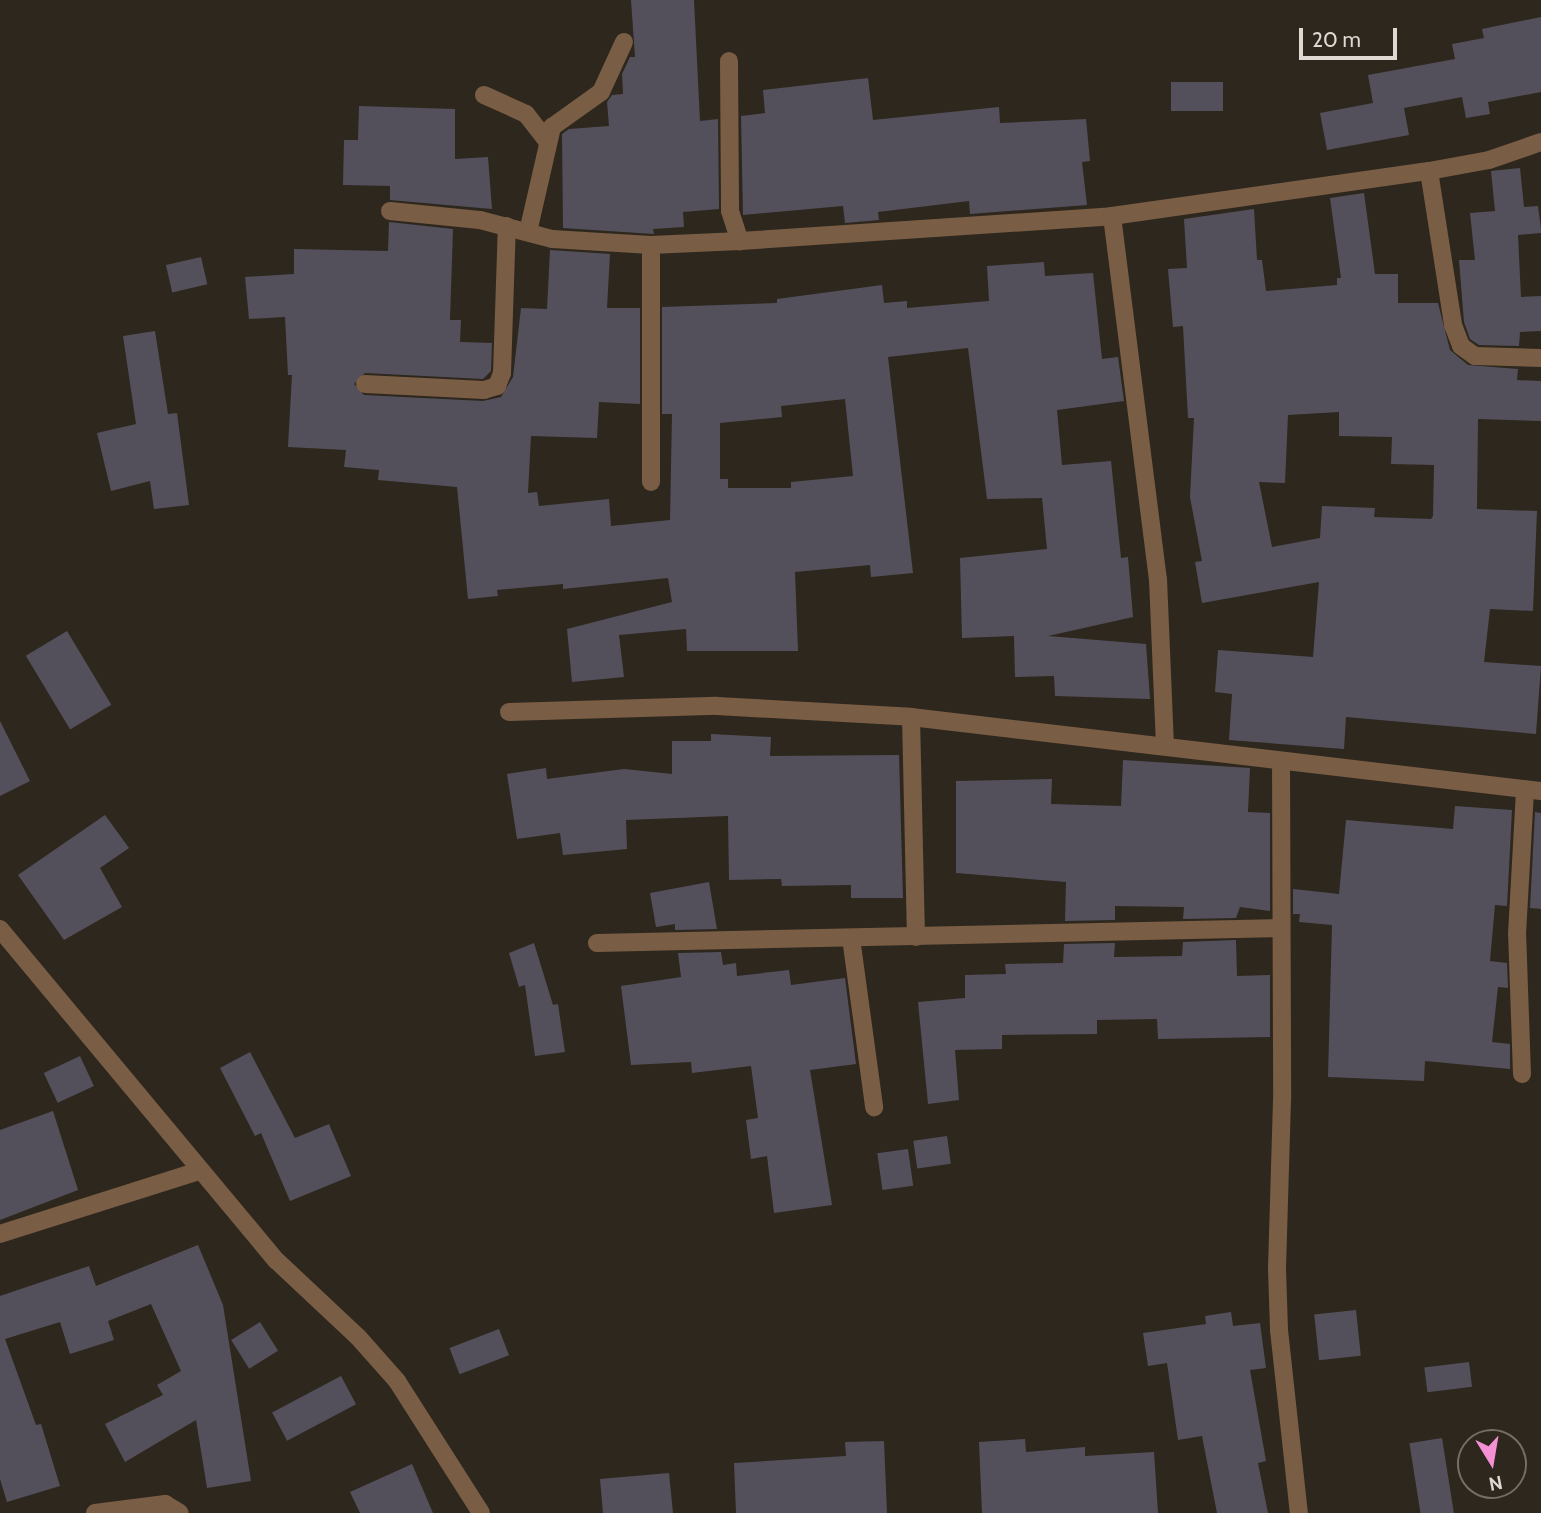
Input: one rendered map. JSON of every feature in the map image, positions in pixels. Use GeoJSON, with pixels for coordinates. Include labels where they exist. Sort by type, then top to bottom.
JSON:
{"type":"FeatureCollection","features":[{"type":"Feature","properties":{"kind":"street"},"geometry":{"type":"LineString","coordinates":[[528,232],[546,140],[552,127],[601,92],[624,42]]}},
{"type":"Feature","properties":{"kind":"street"},"geometry":{"type":"LineString","coordinates":[[729,61],[730,211],[740,241]]}},
{"type":"Feature","properties":{"kind":"street"},"geometry":{"type":"LineString","coordinates":[[484,95],[526,114],[546,140]]}},
{"type":"Feature","properties":{"kind":"street"},"geometry":{"type":"LineString","coordinates":[[390,211],[507,226],[552,239],[651,245],[740,241],[1112,216],[1429,171],[1489,160],[1541,142]]}},
{"type":"Feature","properties":{"kind":"street"},"geometry":{"type":"LineString","coordinates":[[1429,171],[1453,326],[1461,346],[1475,356],[1541,358]]}},
{"type":"Feature","properties":{"kind":"street"},"geometry":{"type":"LineString","coordinates":[[1112,216],[1158,579],[1165,743]]}},
{"type":"Feature","properties":{"kind":"street"},"geometry":{"type":"LineString","coordinates":[[365,384],[484,390],[497,386],[502,373],[507,226]]}},
{"type":"Feature","properties":{"kind":"street"},"geometry":{"type":"LineString","coordinates":[[651,245],[651,482]]}},
{"type":"Feature","properties":{"kind":"street"},"geometry":{"type":"LineString","coordinates":[[509,712],[717,705],[911,717],[1165,743],[1281,762],[1533,790],[1517,934],[1522,1074]]}},
{"type":"Feature","properties":{"kind":"street"},"geometry":{"type":"LineString","coordinates":[[911,717],[916,937]]}},
{"type":"Feature","properties":{"kind":"street"},"geometry":{"type":"LineString","coordinates":[[1281,762],[1282,1100],[1277,1269],[1299,1513]]}},
{"type":"Feature","properties":{"kind":"street"},"geometry":{"type":"LineString","coordinates":[[597,943],[1281,928]]}},
{"type":"Feature","properties":{"kind":"street"},"geometry":{"type":"LineString","coordinates":[[0,929],[199,1171],[277,1261],[358,1337],[397,1381],[481,1513]]}},
{"type":"Feature","properties":{"kind":"street"},"geometry":{"type":"LineString","coordinates":[[851,938],[874,1107]]}},
{"type":"Feature","properties":{"kind":"street"},"geometry":{"type":"LineString","coordinates":[[0,1234],[199,1171]]}},
{"type":"Feature","properties":{"kind":"street"},"geometry":{"type":"LineString","coordinates":[[95,1513],[165,1504],[180,1513]]}},
{"type":"Feature","properties":{"kind":"building"},"geometry":{"type":"Polygon","coordinates":[[[631,0],[694,0],[700,121],[718,119],[719,209],[683,212],[684,227],[653,229],[654,234],[563,228],[562,134],[569,129],[609,126],[607,102],[612,95],[623,94],[622,74],[630,57],[635,57],[631,0]]]}},
{"type":"Feature","properties":{"kind":"building"},"geometry":{"type":"Polygon","coordinates":[[[1541,17],[1541,92],[1488,102],[1490,114],[1466,118],[1462,97],[1404,108],[1409,135],[1327,150],[1320,113],[1373,103],[1368,75],[1455,59],[1452,44],[1484,38],[1482,29],[1541,17]]]}},
{"type":"Feature","properties":{"kind":"building"},"geometry":{"type":"Polygon","coordinates":[[[868,78],[873,120],[999,107],[1000,123],[1086,119],[1090,161],[1082,162],[1087,205],[970,214],[969,201],[878,212],[879,220],[845,223],[843,206],[743,215],[741,116],[765,113],[763,90],[868,78]]]}},
{"type":"Feature","properties":{"kind":"building"},"geometry":{"type":"Polygon","coordinates":[[[1171,82],[1223,82],[1223,111],[1171,111],[1171,82]]]}},
{"type":"Feature","properties":{"kind":"building"},"geometry":{"type":"Polygon","coordinates":[[[359,106],[455,109],[455,159],[488,157],[492,209],[390,200],[390,186],[343,185],[344,140],[358,140],[359,106]]]}},
{"type":"Feature","properties":{"kind":"building"},"geometry":{"type":"Polygon","coordinates":[[[1520,168],[1524,207],[1538,206],[1541,229],[1541,233],[1518,235],[1521,297],[1541,296],[1541,331],[1520,332],[1519,346],[1479,345],[1470,339],[1464,322],[1459,260],[1475,260],[1470,213],[1495,211],[1491,171],[1520,168]]]}},
{"type":"Feature","properties":{"kind":"building"},"geometry":{"type":"Polygon","coordinates":[[[1364,193],[1375,274],[1398,274],[1398,303],[1438,303],[1450,350],[1468,365],[1518,369],[1517,380],[1541,381],[1541,421],[1478,419],[1477,509],[1537,511],[1533,611],[1490,609],[1484,662],[1541,666],[1536,734],[1346,717],[1344,749],[1229,740],[1232,694],[1215,692],[1218,650],[1313,657],[1319,582],[1202,603],[1195,562],[1202,561],[1190,497],[1194,418],[1188,418],[1183,326],[1173,327],[1168,269],[1187,268],[1184,219],[1254,209],[1257,260],[1262,260],[1266,291],[1337,285],[1337,278],[1341,278],[1330,198],[1364,193]],[[1339,412],[1288,415],[1285,483],[1259,482],[1272,547],[1320,538],[1322,506],[1375,508],[1374,517],[1431,519],[1433,516],[1434,465],[1391,464],[1392,437],[1339,436],[1339,412]]]}},
{"type":"Feature","properties":{"kind":"building"},"geometry":{"type":"Polygon","coordinates":[[[389,222],[453,229],[450,320],[461,320],[460,342],[492,343],[491,371],[483,379],[365,373],[354,384],[364,395],[483,401],[501,397],[513,377],[521,308],[547,309],[550,250],[610,254],[607,308],[640,308],[640,404],[599,402],[597,438],[531,436],[528,493],[537,492],[539,506],[609,499],[611,526],[670,520],[672,414],[662,414],[662,307],[777,303],[777,299],[882,285],[884,303],[907,301],[907,308],[989,301],[987,266],[1044,262],[1045,276],[1093,273],[1102,359],[1118,357],[1124,401],[1057,410],[1062,465],[1111,461],[1121,558],[1128,557],[1133,617],[1048,636],[1146,644],[1150,699],[1055,696],[1054,676],[1015,677],[1014,636],[962,638],[960,558],[1047,549],[1042,498],[987,499],[968,348],[888,357],[913,573],[871,577],[870,565],[795,572],[798,651],[687,651],[686,629],[619,635],[624,677],[572,682],[567,629],[672,602],[668,578],[563,589],[563,584],[497,590],[498,596],[468,599],[457,487],[378,480],[379,470],[344,467],[346,450],[288,447],[292,375],[288,375],[285,317],[249,319],[245,277],[294,274],[294,249],[388,251],[389,222]],[[845,399],[781,406],[782,417],[720,423],[720,479],[728,479],[728,488],[791,488],[791,482],[853,476],[845,399]]]}},
{"type":"Feature","properties":{"kind":"building"},"geometry":{"type":"Polygon","coordinates":[[[201,257],[207,284],[172,292],[166,265],[201,257]]]}},
{"type":"Feature","properties":{"kind":"building"},"geometry":{"type":"Polygon","coordinates":[[[155,331],[168,414],[177,413],[189,505],[154,509],[150,481],[111,491],[97,433],[136,424],[123,336],[155,331]]]}},
{"type":"Feature","properties":{"kind":"building"},"geometry":{"type":"Polygon","coordinates":[[[67,631],[111,705],[70,729],[26,656],[67,631]]]}},
{"type":"Feature","properties":{"kind":"building"},"geometry":{"type":"Polygon","coordinates":[[[0,721],[30,781],[0,796],[0,721]]]}},
{"type":"Feature","properties":{"kind":"building"},"geometry":{"type":"Polygon","coordinates":[[[711,734],[771,737],[770,756],[899,755],[903,898],[851,898],[851,885],[782,886],[781,879],[729,880],[728,816],[626,820],[627,849],[563,855],[560,833],[517,839],[507,774],[546,768],[547,779],[624,769],[672,774],[672,741],[711,741],[711,734]]]}},
{"type":"Feature","properties":{"kind":"building"},"geometry":{"type":"Polygon","coordinates":[[[1123,760],[1250,768],[1248,812],[1270,813],[1270,911],[1240,907],[1236,918],[1183,919],[1184,907],[1115,906],[1115,920],[1065,921],[1066,882],[956,873],[956,781],[1052,779],[1051,804],[1121,806],[1123,760]]]}},
{"type":"Feature","properties":{"kind":"building"},"geometry":{"type":"Polygon","coordinates":[[[1455,806],[1512,810],[1507,906],[1495,905],[1490,961],[1507,963],[1508,988],[1498,987],[1492,1042],[1510,1044],[1510,1069],[1425,1061],[1424,1081],[1328,1077],[1332,925],[1299,922],[1300,914],[1293,914],[1293,889],[1339,894],[1346,820],[1453,829],[1455,806]]]}},
{"type":"Feature","properties":{"kind":"building"},"geometry":{"type":"Polygon","coordinates":[[[1535,812],[1541,813],[1541,909],[1530,908],[1535,812]]]}},
{"type":"Feature","properties":{"kind":"building"},"geometry":{"type":"Polygon","coordinates":[[[105,815],[129,848],[100,868],[122,907],[64,940],[18,875],[105,815]]]}},
{"type":"Feature","properties":{"kind":"building"},"geometry":{"type":"Polygon","coordinates":[[[709,882],[717,929],[675,930],[675,924],[656,927],[650,893],[709,882]]]}},
{"type":"Feature","properties":{"kind":"building"},"geometry":{"type":"Polygon","coordinates":[[[1236,940],[1237,976],[1270,975],[1270,1037],[1158,1039],[1157,1019],[1097,1020],[1097,1034],[1002,1035],[1002,1049],[955,1050],[959,1100],[928,1104],[918,1002],[965,998],[965,975],[1006,974],[1005,964],[1063,963],[1064,944],[1115,943],[1114,957],[1182,956],[1183,942],[1236,940]]]}},
{"type":"Feature","properties":{"kind":"building"},"geometry":{"type":"Polygon","coordinates":[[[534,943],[553,1005],[558,1004],[565,1052],[535,1056],[525,985],[519,987],[509,953],[534,943]]]}},
{"type":"Feature","properties":{"kind":"building"},"geometry":{"type":"Polygon","coordinates":[[[721,952],[723,965],[736,963],[737,976],[789,970],[791,985],[845,978],[856,1064],[810,1070],[832,1205],[774,1213],[767,1156],[751,1159],[746,1120],[758,1118],[751,1066],[692,1073],[691,1062],[631,1065],[621,986],[681,977],[678,953],[721,952]]]}},
{"type":"Feature","properties":{"kind":"building"},"geometry":{"type":"Polygon","coordinates":[[[250,1052],[295,1138],[329,1124],[351,1176],[290,1201],[261,1133],[255,1136],[220,1068],[250,1052]]]}},
{"type":"Feature","properties":{"kind":"building"},"geometry":{"type":"Polygon","coordinates":[[[80,1056],[94,1086],[58,1103],[44,1073],[80,1056]]]}},
{"type":"Feature","properties":{"kind":"building"},"geometry":{"type":"Polygon","coordinates":[[[53,1111],[78,1190],[0,1220],[0,1130],[53,1111]]]}},
{"type":"Feature","properties":{"kind":"building"},"geometry":{"type":"Polygon","coordinates":[[[947,1136],[951,1164],[917,1168],[913,1141],[947,1136]]]}},
{"type":"Feature","properties":{"kind":"building"},"geometry":{"type":"Polygon","coordinates":[[[908,1149],[913,1186],[882,1190],[877,1153],[908,1149]]]}},
{"type":"Feature","properties":{"kind":"building"},"geometry":{"type":"Polygon","coordinates":[[[198,1245],[223,1305],[251,1481],[207,1488],[196,1420],[125,1462],[105,1424],[163,1395],[157,1385],[181,1371],[151,1304],[108,1321],[114,1340],[70,1354],[60,1322],[5,1339],[36,1425],[41,1424],[60,1486],[7,1502],[0,1479],[0,1296],[89,1266],[96,1286],[198,1245]]]}},
{"type":"Feature","properties":{"kind":"building"},"geometry":{"type":"Polygon","coordinates":[[[1356,1310],[1361,1356],[1319,1360],[1314,1314],[1356,1310]]]}},
{"type":"Feature","properties":{"kind":"building"},"geometry":{"type":"Polygon","coordinates":[[[1231,1312],[1233,1326],[1260,1323],[1266,1368],[1250,1370],[1266,1461],[1258,1463],[1268,1513],[1217,1513],[1202,1436],[1178,1440],[1167,1363],[1148,1366],[1143,1333],[1206,1324],[1205,1316],[1231,1312]]]}},
{"type":"Feature","properties":{"kind":"building"},"geometry":{"type":"Polygon","coordinates":[[[260,1322],[278,1351],[249,1369],[231,1340],[260,1322]]]}},
{"type":"Feature","properties":{"kind":"building"},"geometry":{"type":"Polygon","coordinates":[[[499,1329],[509,1355],[460,1374],[450,1348],[499,1329]]]}},
{"type":"Feature","properties":{"kind":"building"},"geometry":{"type":"Polygon","coordinates":[[[1469,1362],[1472,1387],[1427,1392],[1424,1367],[1469,1362]]]}},
{"type":"Feature","properties":{"kind":"building"},"geometry":{"type":"Polygon","coordinates":[[[341,1376],[356,1404],[287,1441],[272,1413],[341,1376]]]}},
{"type":"Feature","properties":{"kind":"building"},"geometry":{"type":"Polygon","coordinates":[[[1442,1438],[1454,1513],[1420,1513],[1409,1443],[1442,1438]]]}},
{"type":"Feature","properties":{"kind":"building"},"geometry":{"type":"Polygon","coordinates":[[[1025,1439],[1026,1452],[1085,1447],[1085,1456],[1154,1452],[1158,1513],[982,1513],[979,1442],[1025,1439]]]}},
{"type":"Feature","properties":{"kind":"building"},"geometry":{"type":"Polygon","coordinates":[[[884,1441],[887,1513],[736,1513],[734,1463],[846,1456],[845,1442],[884,1441]]]}},
{"type":"Feature","properties":{"kind":"building"},"geometry":{"type":"Polygon","coordinates":[[[412,1464],[433,1513],[360,1513],[350,1492],[412,1464]]]}},
{"type":"Feature","properties":{"kind":"building"},"geometry":{"type":"Polygon","coordinates":[[[669,1473],[673,1513],[603,1513],[600,1479],[669,1473]]]}}]}
